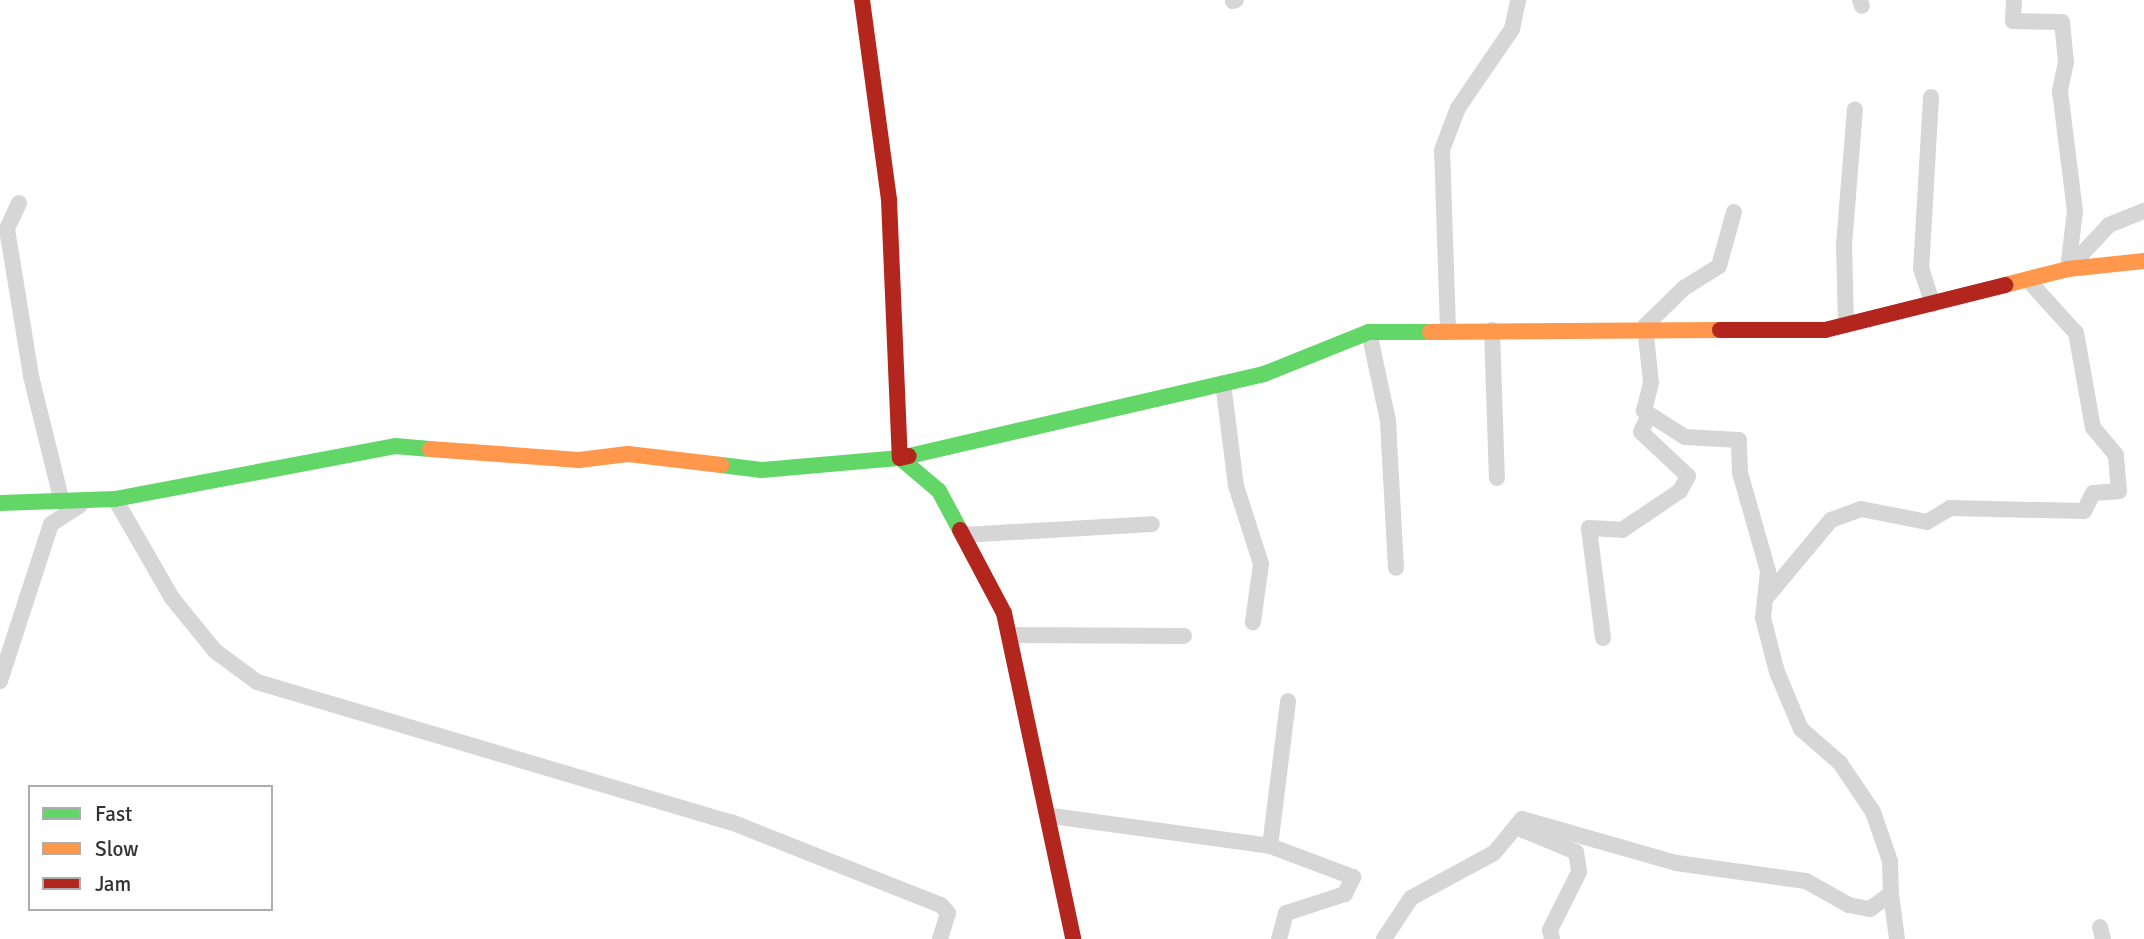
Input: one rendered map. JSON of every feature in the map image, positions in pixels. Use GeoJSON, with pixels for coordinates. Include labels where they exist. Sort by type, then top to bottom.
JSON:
{"type":"FeatureCollection","features":[{"type":"Feature","properties":{"kind":"street"},"geometry":{"type":"LineString","coordinates":[[862,0],[889,200],[900,458],[939,491],[1010,635],[1052,816],[1073,939]]}},
{"type":"Feature","properties":{"kind":"street"},"geometry":{"type":"LineString","coordinates":[[1448,329],[1442,150],[1458,108],[1512,29],[1518,0]]}},
{"type":"Feature","properties":{"kind":"street"},"geometry":{"type":"LineString","coordinates":[[2014,0],[2013,21],[2062,22],[2066,62],[2060,91],[2075,211],[2068,269]]}},
{"type":"Feature","properties":{"kind":"street"},"geometry":{"type":"LineString","coordinates":[[1931,97],[1921,268],[1933,304]]}},
{"type":"Feature","properties":{"kind":"street"},"geometry":{"type":"LineString","coordinates":[[1846,325],[1844,245],[1855,109]]}},
{"type":"Feature","properties":{"kind":"street"},"geometry":{"type":"LineString","coordinates":[[19,203],[7,229],[31,376],[62,502]]}},
{"type":"Feature","properties":{"kind":"street"},"geometry":{"type":"LineString","coordinates":[[2068,269],[2109,225],[2144,211]]}},
{"type":"Feature","properties":{"kind":"street"},"geometry":{"type":"LineString","coordinates":[[1645,326],[1684,288],[1719,266],[1734,212]]}},
{"type":"Feature","properties":{"kind":"street"},"geometry":{"type":"LineString","coordinates":[[0,503],[86,503],[115,499],[395,446],[579,460],[628,454],[762,470],[900,458],[1282,369],[1369,332],[1645,326],[1687,332],[1846,325],[2068,269],[2144,261]]}},
{"type":"Feature","properties":{"kind":"street"},"geometry":{"type":"LineString","coordinates":[[1765,599],[1831,520],[1861,509],[1927,522],[1950,508],[2084,511],[2093,493],[2119,491],[2116,455],[2093,428],[2076,333],[2028,280]]}},
{"type":"Feature","properties":{"kind":"street"},"geometry":{"type":"LineString","coordinates":[[1645,326],[1651,383],[1644,411],[1685,437],[1739,440],[1740,473],[1768,571],[1763,618],[1791,709],[1801,729],[1855,782],[1873,812],[1890,861],[1897,939]]}},
{"type":"Feature","properties":{"kind":"street"},"geometry":{"type":"LineString","coordinates":[[1492,330],[1497,478]]}},
{"type":"Feature","properties":{"kind":"street"},"geometry":{"type":"LineString","coordinates":[[1369,332],[1388,421],[1396,568]]}},
{"type":"Feature","properties":{"kind":"street"},"geometry":{"type":"LineString","coordinates":[[1223,383],[1236,486],[1261,564],[1253,622]]}},
{"type":"Feature","properties":{"kind":"street"},"geometry":{"type":"LineString","coordinates":[[1603,638],[1589,528],[1622,530],[1680,491],[1688,476],[1641,432],[1649,415]]}},
{"type":"Feature","properties":{"kind":"street"},"geometry":{"type":"LineString","coordinates":[[115,499],[172,598],[215,651],[257,682],[731,822],[941,905],[948,913],[940,939]]}},
{"type":"Feature","properties":{"kind":"street"},"geometry":{"type":"LineString","coordinates":[[0,681],[51,524],[86,503]]}},
{"type":"Feature","properties":{"kind":"street"},"geometry":{"type":"LineString","coordinates":[[963,535],[1152,524]]}},
{"type":"Feature","properties":{"kind":"street"},"geometry":{"type":"LineString","coordinates":[[1010,635],[1184,636]]}},
{"type":"Feature","properties":{"kind":"street"},"geometry":{"type":"LineString","coordinates":[[1270,846],[1288,701]]}},
{"type":"Feature","properties":{"kind":"street"},"geometry":{"type":"LineString","coordinates":[[1052,816],[1270,846],[1353,877],[1345,894],[1286,913],[1279,939]]}},
{"type":"Feature","properties":{"kind":"street"},"geometry":{"type":"LineString","coordinates":[[1384,939],[1411,898],[1472,868],[1518,828],[1522,819],[1676,863],[1805,881],[1870,909],[1891,894]]}},
{"type":"Feature","properties":{"kind":"street"},"geometry":{"type":"LineString","coordinates":[[1518,828],[1576,852],[1579,872],[1550,930],[1552,939]]}},
{"type":"Feature","properties":{"kind":"traffic: fast"},"geometry":{"type":"LineString","coordinates":[[909,456],[1264,374],[1369,332],[1430,332]]}},
{"type":"Feature","properties":{"kind":"traffic: fast"},"geometry":{"type":"LineString","coordinates":[[0,503],[115,499],[395,446],[430,449]]}},
{"type":"Feature","properties":{"kind":"traffic: fast"},"geometry":{"type":"LineString","coordinates":[[721,465],[762,470],[900,458],[939,491],[960,530]]}},
{"type":"Feature","properties":{"kind":"traffic: slow"},"geometry":{"type":"LineString","coordinates":[[2005,285],[2068,269],[2144,261]]}},
{"type":"Feature","properties":{"kind":"traffic: slow"},"geometry":{"type":"LineString","coordinates":[[1430,332],[1720,330]]}},
{"type":"Feature","properties":{"kind":"traffic: slow"},"geometry":{"type":"LineString","coordinates":[[430,449],[579,460],[628,454],[721,465]]}},
{"type":"Feature","properties":{"kind":"traffic: jam"},"geometry":{"type":"LineString","coordinates":[[862,0],[889,200],[900,458],[909,456]]}},
{"type":"Feature","properties":{"kind":"traffic: jam"},"geometry":{"type":"LineString","coordinates":[[1720,330],[1825,330],[2005,285]]}},
{"type":"Feature","properties":{"kind":"traffic: jam"},"geometry":{"type":"LineString","coordinates":[[960,530],[1004,613],[1073,939]]}}]}
